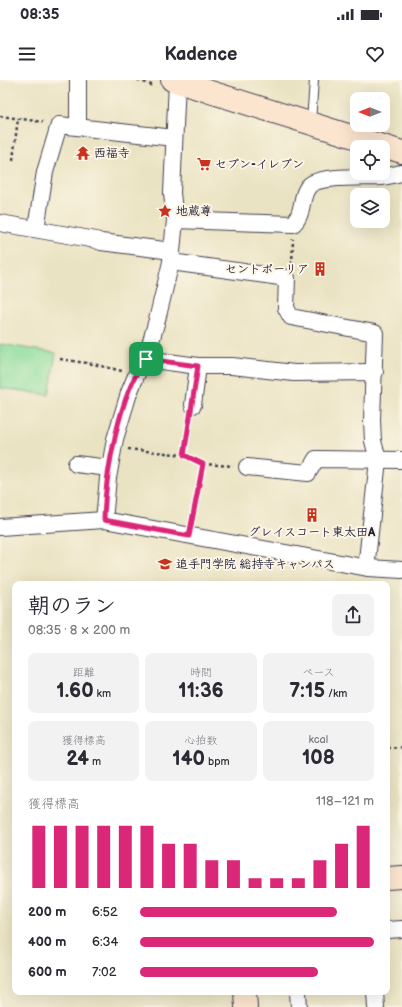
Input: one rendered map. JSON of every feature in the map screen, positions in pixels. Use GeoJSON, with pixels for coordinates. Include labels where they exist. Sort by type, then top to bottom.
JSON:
{"type":"FeatureCollection","features":[{"type":"Feature","properties":{"kind":"street"},"geometry":{"type":"LineString","coordinates":[[78,80],[78,127]]}},
{"type":"Feature","properties":{"kind":"street"},"geometry":{"type":"LineString","coordinates":[[104,520],[109,468],[123,411],[136,375],[146,359],[157,320],[171,256],[175,220],[172,193],[174,81],[402,152]]}},
{"type":"Feature","properties":{"kind":"street"},"geometry":{"type":"LineString","coordinates":[[36,229],[44,172],[59,125],[174,138]]}},
{"type":"Feature","properties":{"kind":"street"},"geometry":{"type":"LineString","coordinates":[[175,220],[293,224],[299,217],[307,189],[313,183],[336,179],[382,177],[402,173]]}},
{"type":"Feature","properties":{"kind":"street"},"geometry":{"type":"LineString","coordinates":[[0,223],[96,240],[287,278],[286,308],[291,317],[375,333],[372,431],[378,460],[367,560],[368,568]]}},
{"type":"Feature","properties":{"kind":"street"},"geometry":{"type":"LineString","coordinates":[[146,359],[198,366],[232,366],[294,373],[375,372]]}},
{"type":"Feature","properties":{"kind":"street"},"geometry":{"type":"LineString","coordinates":[[193,405],[198,366]]}},
{"type":"Feature","properties":{"kind":"street"},"geometry":{"type":"LineString","coordinates":[[247,467],[308,473],[316,459],[402,460]]}},
{"type":"Feature","properties":{"kind":"street"},"geometry":{"type":"LineString","coordinates":[[76,464],[109,468]]}},
{"type":"Feature","properties":{"kind":"street"},"geometry":{"type":"LineString","coordinates":[[0,526],[104,520],[368,568],[402,570]]}},
{"type":"Feature","properties":{"kind":"street"},"geometry":{"type":"LineString","coordinates":[[390,878],[402,877]]}},
{"type":"Feature","properties":{"kind":"street"},"geometry":{"type":"LineString","coordinates":[[390,930],[402,929]]}},
{"type":"Feature","properties":{"kind":"street"},"geometry":{"type":"LineString","coordinates":[[245,995],[246,1007]]}},
{"type":"Feature","properties":{"kind":"street"},"geometry":{"type":"LineString","coordinates":[[298,995],[299,1007]]}},
{"type":"Feature","properties":{"kind":"street"},"geometry":{"type":"LineString","coordinates":[[375,995],[376,1007]]}},
{"type":"Feature","properties":{"kind":"lane"},"geometry":{"type":"LineString","coordinates":[[311,124],[314,80]]}},
{"type":"Feature","properties":{"kind":"path"},"geometry":{"type":"LineString","coordinates":[[0,116],[59,125]]}},
{"type":"Feature","properties":{"kind":"path"},"geometry":{"type":"LineString","coordinates":[[14,160],[18,118]]}},
{"type":"Feature","properties":{"kind":"path"},"geometry":{"type":"LineString","coordinates":[[287,278],[292,278],[293,224]]}},
{"type":"Feature","properties":{"kind":"path"},"geometry":{"type":"LineString","coordinates":[[60,359],[93,364],[136,375]]}},
{"type":"Feature","properties":{"kind":"path"},"geometry":{"type":"LineString","coordinates":[[184,455],[193,405]]}},
{"type":"Feature","properties":{"kind":"path"},"geometry":{"type":"LineString","coordinates":[[114,447],[184,455],[203,464],[247,467]]}},
{"type":"Feature","properties":{"kind":"path"},"geometry":{"type":"LineString","coordinates":[[189,536],[203,464]]}},
{"type":"Feature","properties":{"kind":"path"},"geometry":{"type":"LineString","coordinates":[[390,748],[402,747]]}},
{"type":"Feature","properties":{"kind":"green space"},"geometry":{"type":"Polygon","coordinates":[[[0,344],[56,353],[49,395],[0,388],[0,344]]]}},
{"type":"Feature","properties":{"kind":"place","name":"西福寺"},"geometry":{"type":"Point","coordinates":[83,153]}},
{"type":"Feature","properties":{"kind":"place","name":"セブン-イレブン"},"geometry":{"type":"Point","coordinates":[204,164]}},
{"type":"Feature","properties":{"kind":"place","name":"地蔵尊"},"geometry":{"type":"Point","coordinates":[165,211]}},
{"type":"Feature","properties":{"kind":"place","name":"セントポーリア"},"geometry":{"type":"Point","coordinates":[320,269]}},
{"type":"Feature","properties":{"kind":"place","name":"グレイスコート東太田A"},"geometry":{"type":"Point","coordinates":[312,515]}},
{"type":"Feature","properties":{"kind":"place","name":"追手門学院 総持寺キャンパス"},"geometry":{"type":"Point","coordinates":[165,564]}},
{"type":"Feature","properties":{"kind":"route"},"geometry":{"type":"LineString","coordinates":[[146,359],[198,366],[184,455],[203,464],[189,536],[104,520],[106,488],[115,439],[129,393],[140,366],[146,359]]}}]}
